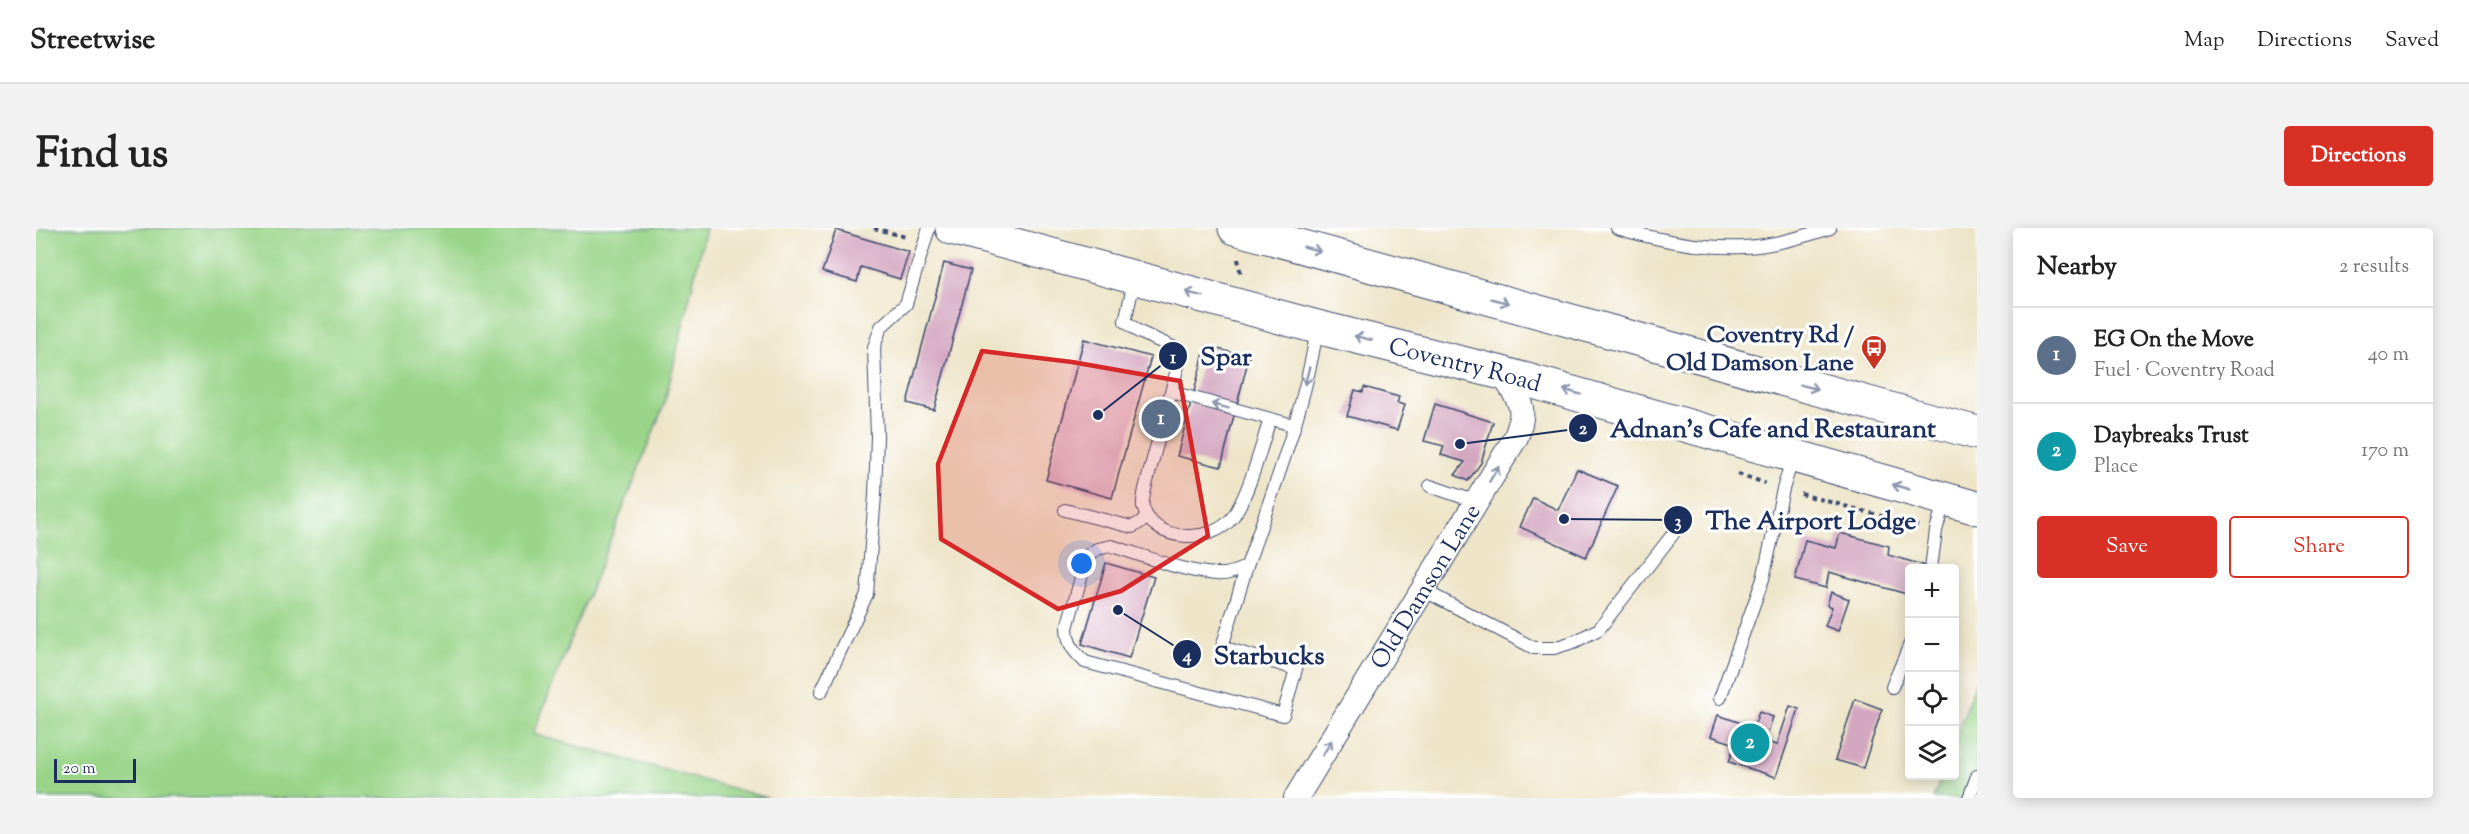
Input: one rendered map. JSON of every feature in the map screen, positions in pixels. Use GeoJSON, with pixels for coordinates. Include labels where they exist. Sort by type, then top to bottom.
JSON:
{"type":"FeatureCollection","features":[{"type":"Feature","properties":{"kind":"highway","name":"Coventry Road"},"geometry":{"type":"LineString","coordinates":[[952,228],[1317,327],[1502,373],[1977,508]]}},
{"type":"Feature","properties":{"kind":"highway"},"geometry":{"type":"LineString","coordinates":[[1236,239],[1977,433]]}},
{"type":"Feature","properties":{"kind":"street","name":"Old Damson Lane"},"geometry":{"type":"LineString","coordinates":[[1296,798],[1516,437],[1523,419],[1521,404],[1502,373]]}},
{"type":"Feature","properties":{"kind":"lane"},"geometry":{"type":"LineString","coordinates":[[821,692],[867,594],[876,496],[877,436],[874,347],[880,327],[906,304],[929,228]]}},
{"type":"Feature","properties":{"kind":"lane"},"geometry":{"type":"LineString","coordinates":[[1617,228],[1696,245],[1745,248],[1807,236],[1830,228]]}},
{"type":"Feature","properties":{"kind":"lane"},"geometry":{"type":"LineString","coordinates":[[1135,278],[1125,321],[1139,332],[1177,349],[1179,362],[1145,489],[1143,505],[1148,518],[1158,528],[1188,537],[1212,533],[1231,519],[1251,480],[1270,419]]}},
{"type":"Feature","properties":{"kind":"lane"},"geometry":{"type":"LineString","coordinates":[[1247,566],[1238,571],[1218,574],[1199,572],[1112,546],[1097,549],[1087,556],[1067,628],[1068,640],[1073,651],[1085,662],[1283,715],[1296,669],[1222,647],[1293,425],[1314,350],[1317,327]]}},
{"type":"Feature","properties":{"kind":"lane"},"geometry":{"type":"LineString","coordinates":[[1171,392],[1293,425]]}},
{"type":"Feature","properties":{"kind":"lane"},"geometry":{"type":"LineString","coordinates":[[1720,698],[1763,579],[1783,489],[1793,456]]}},
{"type":"Feature","properties":{"kind":"lane"},"geometry":{"type":"LineString","coordinates":[[1430,486],[1478,502]]}},
{"type":"Feature","properties":{"kind":"lane"},"geometry":{"type":"LineString","coordinates":[[1932,564],[1936,531],[1944,499]]}},
{"type":"Feature","properties":{"kind":"lane"},"geometry":{"type":"LineString","coordinates":[[1065,510],[1132,527],[1148,518]]}},
{"type":"Feature","properties":{"kind":"lane"},"geometry":{"type":"LineString","coordinates":[[1423,590],[1534,648],[1554,648],[1576,641],[1599,628],[1673,534]]}},
{"type":"Feature","properties":{"kind":"lane"},"geometry":{"type":"LineString","coordinates":[[1892,687],[1905,656]]}},
{"type":"Feature","properties":{"kind":"lane"},"geometry":{"type":"LineString","coordinates":[[1969,798],[1977,776]]}},
{"type":"Feature","properties":{"kind":"path"},"geometry":{"type":"LineString","coordinates":[[1236,239],[1251,309]]}},
{"type":"Feature","properties":{"kind":"highlighted area"},"geometry":{"type":"Polygon","coordinates":[[[982,351],[1072,362],[1180,381],[1208,536],[1121,591],[1058,609],[941,539],[938,464],[982,351]]]}},
{"type":"Feature","properties":{"kind":"green space"},"geometry":{"type":"Polygon","coordinates":[[[36,228],[706,228],[664,405],[533,734],[768,798],[36,798],[36,228]]]}},
{"type":"Feature","properties":{"kind":"green space"},"geometry":{"type":"Polygon","coordinates":[[[1977,679],[1977,798],[1933,798],[1940,780],[1959,780],[1959,729],[1977,679]]]}},
{"type":"Feature","properties":{"kind":"building"},"geometry":{"type":"Polygon","coordinates":[[[836,230],[909,252],[900,279],[861,267],[857,282],[822,272],[836,230]]]}},
{"type":"Feature","properties":{"kind":"building"},"geometry":{"type":"Polygon","coordinates":[[[944,263],[971,270],[934,410],[907,403],[944,263]]]}},
{"type":"Feature","properties":{"kind":"building"},"geometry":{"type":"Polygon","coordinates":[[[1084,339],[1151,357],[1112,498],[1046,480],[1084,339]]]}},
{"type":"Feature","properties":{"kind":"building"},"geometry":{"type":"Polygon","coordinates":[[[1206,346],[1249,357],[1221,467],[1177,456],[1206,346]]]}},
{"type":"Feature","properties":{"kind":"building"},"geometry":{"type":"Polygon","coordinates":[[[1364,387],[1399,397],[1397,403],[1405,405],[1397,430],[1347,416],[1355,390],[1363,392],[1364,387]]]}},
{"type":"Feature","properties":{"kind":"building"},"geometry":{"type":"Polygon","coordinates":[[[1435,404],[1493,422],[1481,463],[1468,481],[1455,475],[1465,462],[1441,455],[1444,446],[1424,441],[1435,404]]]}},
{"type":"Feature","properties":{"kind":"building"},"geometry":{"type":"Polygon","coordinates":[[[1577,469],[1618,486],[1586,557],[1520,527],[1533,498],[1558,510],[1577,469]]]}},
{"type":"Feature","properties":{"kind":"building"},"geometry":{"type":"Polygon","coordinates":[[[1840,533],[1889,546],[1888,555],[1920,564],[1905,564],[1905,594],[1829,572],[1826,588],[1795,580],[1805,540],[1836,548],[1840,533]]]}},
{"type":"Feature","properties":{"kind":"building"},"geometry":{"type":"Polygon","coordinates":[[[1106,563],[1154,577],[1129,658],[1082,644],[1106,563]]]}},
{"type":"Feature","properties":{"kind":"building"},"geometry":{"type":"Polygon","coordinates":[[[1831,592],[1849,599],[1838,631],[1825,626],[1832,607],[1827,605],[1831,592]]]}},
{"type":"Feature","properties":{"kind":"building"},"geometry":{"type":"Polygon","coordinates":[[[1855,699],[1882,709],[1863,768],[1835,760],[1855,699]]]}},
{"type":"Feature","properties":{"kind":"building"},"geometry":{"type":"Polygon","coordinates":[[[1790,706],[1799,709],[1776,777],[1729,762],[1735,744],[1711,736],[1718,715],[1747,725],[1742,738],[1749,740],[1759,712],[1773,717],[1765,741],[1777,745],[1790,706]]]}},
{"type":"Feature","properties":{"kind":"place","name":"Coventry Rd / Old Damson Lane"},"geometry":{"type":"Point","coordinates":[1874,371]}},
{"type":"Feature","properties":{"kind":"place","name":"Spar"},"geometry":{"type":"Point","coordinates":[1098,415]}},
{"type":"Feature","properties":{"kind":"place","name":"EG On the Move"},"geometry":{"type":"Point","coordinates":[1161,419]}},
{"type":"Feature","properties":{"kind":"place","name":"Adnan's Cafe and Restaurant"},"geometry":{"type":"Point","coordinates":[1460,444]}},
{"type":"Feature","properties":{"kind":"place","name":"The Airport Lodge"},"geometry":{"type":"Point","coordinates":[1564,519]}},
{"type":"Feature","properties":{"kind":"place","name":"Starbucks"},"geometry":{"type":"Point","coordinates":[1118,610]}},
{"type":"Feature","properties":{"kind":"place","name":"Daybreaks Trust"},"geometry":{"type":"Point","coordinates":[1750,743]}}]}
